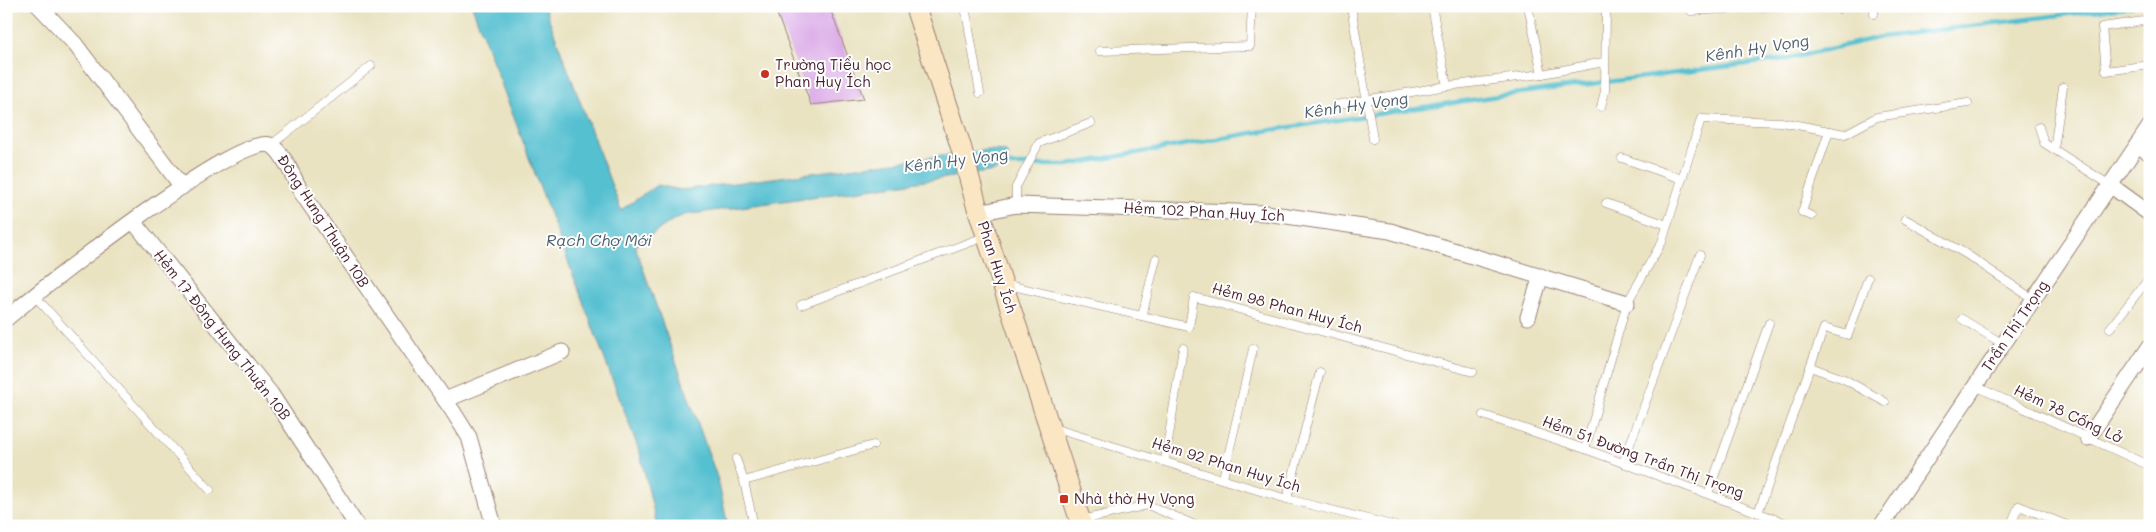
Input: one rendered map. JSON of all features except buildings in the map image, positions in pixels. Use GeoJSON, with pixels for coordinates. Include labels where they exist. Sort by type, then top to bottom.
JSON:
{"type":"FeatureCollection","features":[{"type":"Feature","properties":{"kind":"main road","name":"Phan Huy Ích"},"geometry":{"type":"LineString","coordinates":[[915,6],[1002,283],[1081,523]]}},
{"type":"Feature","properties":{"kind":"street"},"geometry":{"type":"LineString","coordinates":[[39,6],[75,44],[182,187]]}},
{"type":"Feature","properties":{"kind":"street","name":"Trần Thị Trọng"},"geometry":{"type":"LineString","coordinates":[[1881,526],[2110,185],[2143,149],[2150,126]]}},
{"type":"Feature","properties":{"kind":"street","name":"Đông Hưng Thuận 10B"},"geometry":{"type":"LineString","coordinates":[[6,319],[34,295],[182,187],[241,151],[259,144],[271,145],[281,154],[301,192],[445,400],[469,438],[494,526]]}},
{"type":"Feature","properties":{"kind":"street"},"geometry":{"type":"LineString","coordinates":[[2110,185],[2150,214]]}},
{"type":"Feature","properties":{"kind":"street","name":"Hẻm 102 Phan Huy Ích"},"geometry":{"type":"LineString","coordinates":[[978,208],[1016,205],[1266,212],[1390,231],[1627,302]]}},
{"type":"Feature","properties":{"kind":"street","name":"Hẻm 17 Đông Hưng Thuận 10B"},"geometry":{"type":"LineString","coordinates":[[134,222],[271,394],[357,526]]}},
{"type":"Feature","properties":{"kind":"street"},"geometry":{"type":"LineString","coordinates":[[1528,317],[1541,276]]}},
{"type":"Feature","properties":{"kind":"street"},"geometry":{"type":"LineString","coordinates":[[2088,438],[2150,346]]}},
{"type":"Feature","properties":{"kind":"street"},"geometry":{"type":"LineString","coordinates":[[445,400],[562,352]]}},
{"type":"Feature","properties":{"kind":"lane"},"geometry":{"type":"LineString","coordinates":[[965,6],[980,93]]}},
{"type":"Feature","properties":{"kind":"lane"},"geometry":{"type":"LineString","coordinates":[[1100,51],[1250,46],[1252,6]]}},
{"type":"Feature","properties":{"kind":"lane"},"geometry":{"type":"LineString","coordinates":[[1351,6],[1373,139]]}},
{"type":"Feature","properties":{"kind":"lane"},"geometry":{"type":"LineString","coordinates":[[1432,6],[1447,86]]}},
{"type":"Feature","properties":{"kind":"lane"},"geometry":{"type":"LineString","coordinates":[[1528,6],[1542,74]]}},
{"type":"Feature","properties":{"kind":"lane"},"geometry":{"type":"LineString","coordinates":[[1601,107],[1606,91],[1604,62],[1606,6]]}},
{"type":"Feature","properties":{"kind":"lane"},"geometry":{"type":"LineString","coordinates":[[1691,8],[1777,6]]}},
{"type":"Feature","properties":{"kind":"lane"},"geometry":{"type":"LineString","coordinates":[[2150,20],[2102,27],[2106,71],[2150,65]]}},
{"type":"Feature","properties":{"kind":"lane"},"geometry":{"type":"LineString","coordinates":[[1335,105],[1368,101],[1447,86],[1542,74],[1604,62]]}},
{"type":"Feature","properties":{"kind":"lane"},"geometry":{"type":"LineString","coordinates":[[271,145],[371,66]]}},
{"type":"Feature","properties":{"kind":"lane"},"geometry":{"type":"LineString","coordinates":[[2054,149],[2063,87]]}},
{"type":"Feature","properties":{"kind":"lane"},"geometry":{"type":"LineString","coordinates":[[1584,449],[1627,302],[1662,242],[1701,119],[1781,122],[1845,134],[1877,117],[1968,103]]}},
{"type":"Feature","properties":{"kind":"lane"},"geometry":{"type":"LineString","coordinates":[[1016,205],[1016,187],[1040,143],[1091,123]]}},
{"type":"Feature","properties":{"kind":"lane"},"geometry":{"type":"LineString","coordinates":[[2039,127],[2044,143],[2110,185]]}},
{"type":"Feature","properties":{"kind":"lane"},"geometry":{"type":"LineString","coordinates":[[1812,216],[1802,212],[1829,131]]}},
{"type":"Feature","properties":{"kind":"lane"},"geometry":{"type":"LineString","coordinates":[[1622,158],[1682,180]]}},
{"type":"Feature","properties":{"kind":"lane"},"geometry":{"type":"LineString","coordinates":[[1606,203],[1667,225]]}},
{"type":"Feature","properties":{"kind":"lane"},"geometry":{"type":"LineString","coordinates":[[1905,219],[1966,254],[2033,299]]}},
{"type":"Feature","properties":{"kind":"lane"},"geometry":{"type":"LineString","coordinates":[[801,305],[987,236]]}},
{"type":"Feature","properties":{"kind":"lane"},"geometry":{"type":"LineString","coordinates":[[1623,463],[1700,255]]}},
{"type":"Feature","properties":{"kind":"lane"},"geometry":{"type":"LineString","coordinates":[[1142,316],[1156,259]]}},
{"type":"Feature","properties":{"kind":"lane"},"geometry":{"type":"LineString","coordinates":[[2110,328],[2150,277]]}},
{"type":"Feature","properties":{"kind":"lane"},"geometry":{"type":"LineString","coordinates":[[1758,512],[1824,328],[1848,335],[1868,278]]}},
{"type":"Feature","properties":{"kind":"lane","name":"Hẻm 98 Phan Huy Ích"},"geometry":{"type":"LineString","coordinates":[[1002,283],[1189,328],[1194,297],[1473,372]]}},
{"type":"Feature","properties":{"kind":"lane"},"geometry":{"type":"LineString","coordinates":[[34,295],[210,490]]}},
{"type":"Feature","properties":{"kind":"lane"},"geometry":{"type":"LineString","coordinates":[[1962,319],[2003,344]]}},
{"type":"Feature","properties":{"kind":"lane"},"geometry":{"type":"LineString","coordinates":[[1708,494],[1769,324]]}},
{"type":"Feature","properties":{"kind":"lane"},"geometry":{"type":"LineString","coordinates":[[1165,460],[1183,348]]}},
{"type":"Feature","properties":{"kind":"lane"},"geometry":{"type":"LineString","coordinates":[[1223,478],[1253,349]]}},
{"type":"Feature","properties":{"kind":"lane"},"geometry":{"type":"LineString","coordinates":[[1810,367],[1844,379],[1885,402]]}},
{"type":"Feature","properties":{"kind":"lane"},"geometry":{"type":"LineString","coordinates":[[1287,499],[1320,372]]}},
{"type":"Feature","properties":{"kind":"lane","name":"Hẻm 78 Cống Lở"},"geometry":{"type":"LineString","coordinates":[[1974,386],[2150,466]]}},
{"type":"Feature","properties":{"kind":"lane","name":"Hẻm 51 Đường Trần Thị Trọng"},"geometry":{"type":"LineString","coordinates":[[1483,415],[1584,449],[1794,526]]}},
{"type":"Feature","properties":{"kind":"lane","name":"Hẻm 92 Phan Huy Ích"},"geometry":{"type":"LineString","coordinates":[[1049,427],[1165,460],[1287,499],[1396,526]]}},
{"type":"Feature","properties":{"kind":"lane"},"geometry":{"type":"LineString","coordinates":[[744,481],[873,444]]}},
{"type":"Feature","properties":{"kind":"lane"},"geometry":{"type":"LineString","coordinates":[[736,459],[744,481],[754,526]]}},
{"type":"Feature","properties":{"kind":"lane"},"geometry":{"type":"LineString","coordinates":[[1081,523],[1148,505],[1197,526]]}},
{"type":"Feature","properties":{"kind":"lane"},"geometry":{"type":"LineString","coordinates":[[2010,526],[2019,506],[2069,526]]}},
{"type":"Feature","properties":{"kind":"water","name":"Rạch Chợ Mới"},"geometry":{"type":"Polygon","coordinates":[[[472,6],[544,6],[621,210],[657,185],[681,190],[987,150],[1005,151],[1008,155],[1007,164],[995,171],[684,215],[673,220],[635,246],[718,480],[728,526],[657,526],[640,453],[472,6]]]}},
{"type":"Feature","properties":{"kind":"waterway","name":"Kênh Hy Vọng"},"geometry":{"type":"LineString","coordinates":[[1001,165],[1067,165],[1258,132],[1504,95],[1786,59],[1881,37],[2133,6]]}},
{"type":"Feature","properties":{"kind":"place","name":"Trường Tiểu học Phan Huy Ích"},"geometry":{"type":"Point","coordinates":[765,74]}},
{"type":"Feature","properties":{"kind":"place","name":"Nhà thờ Hy Vọng"},"geometry":{"type":"Point","coordinates":[1064,499]}}]}
